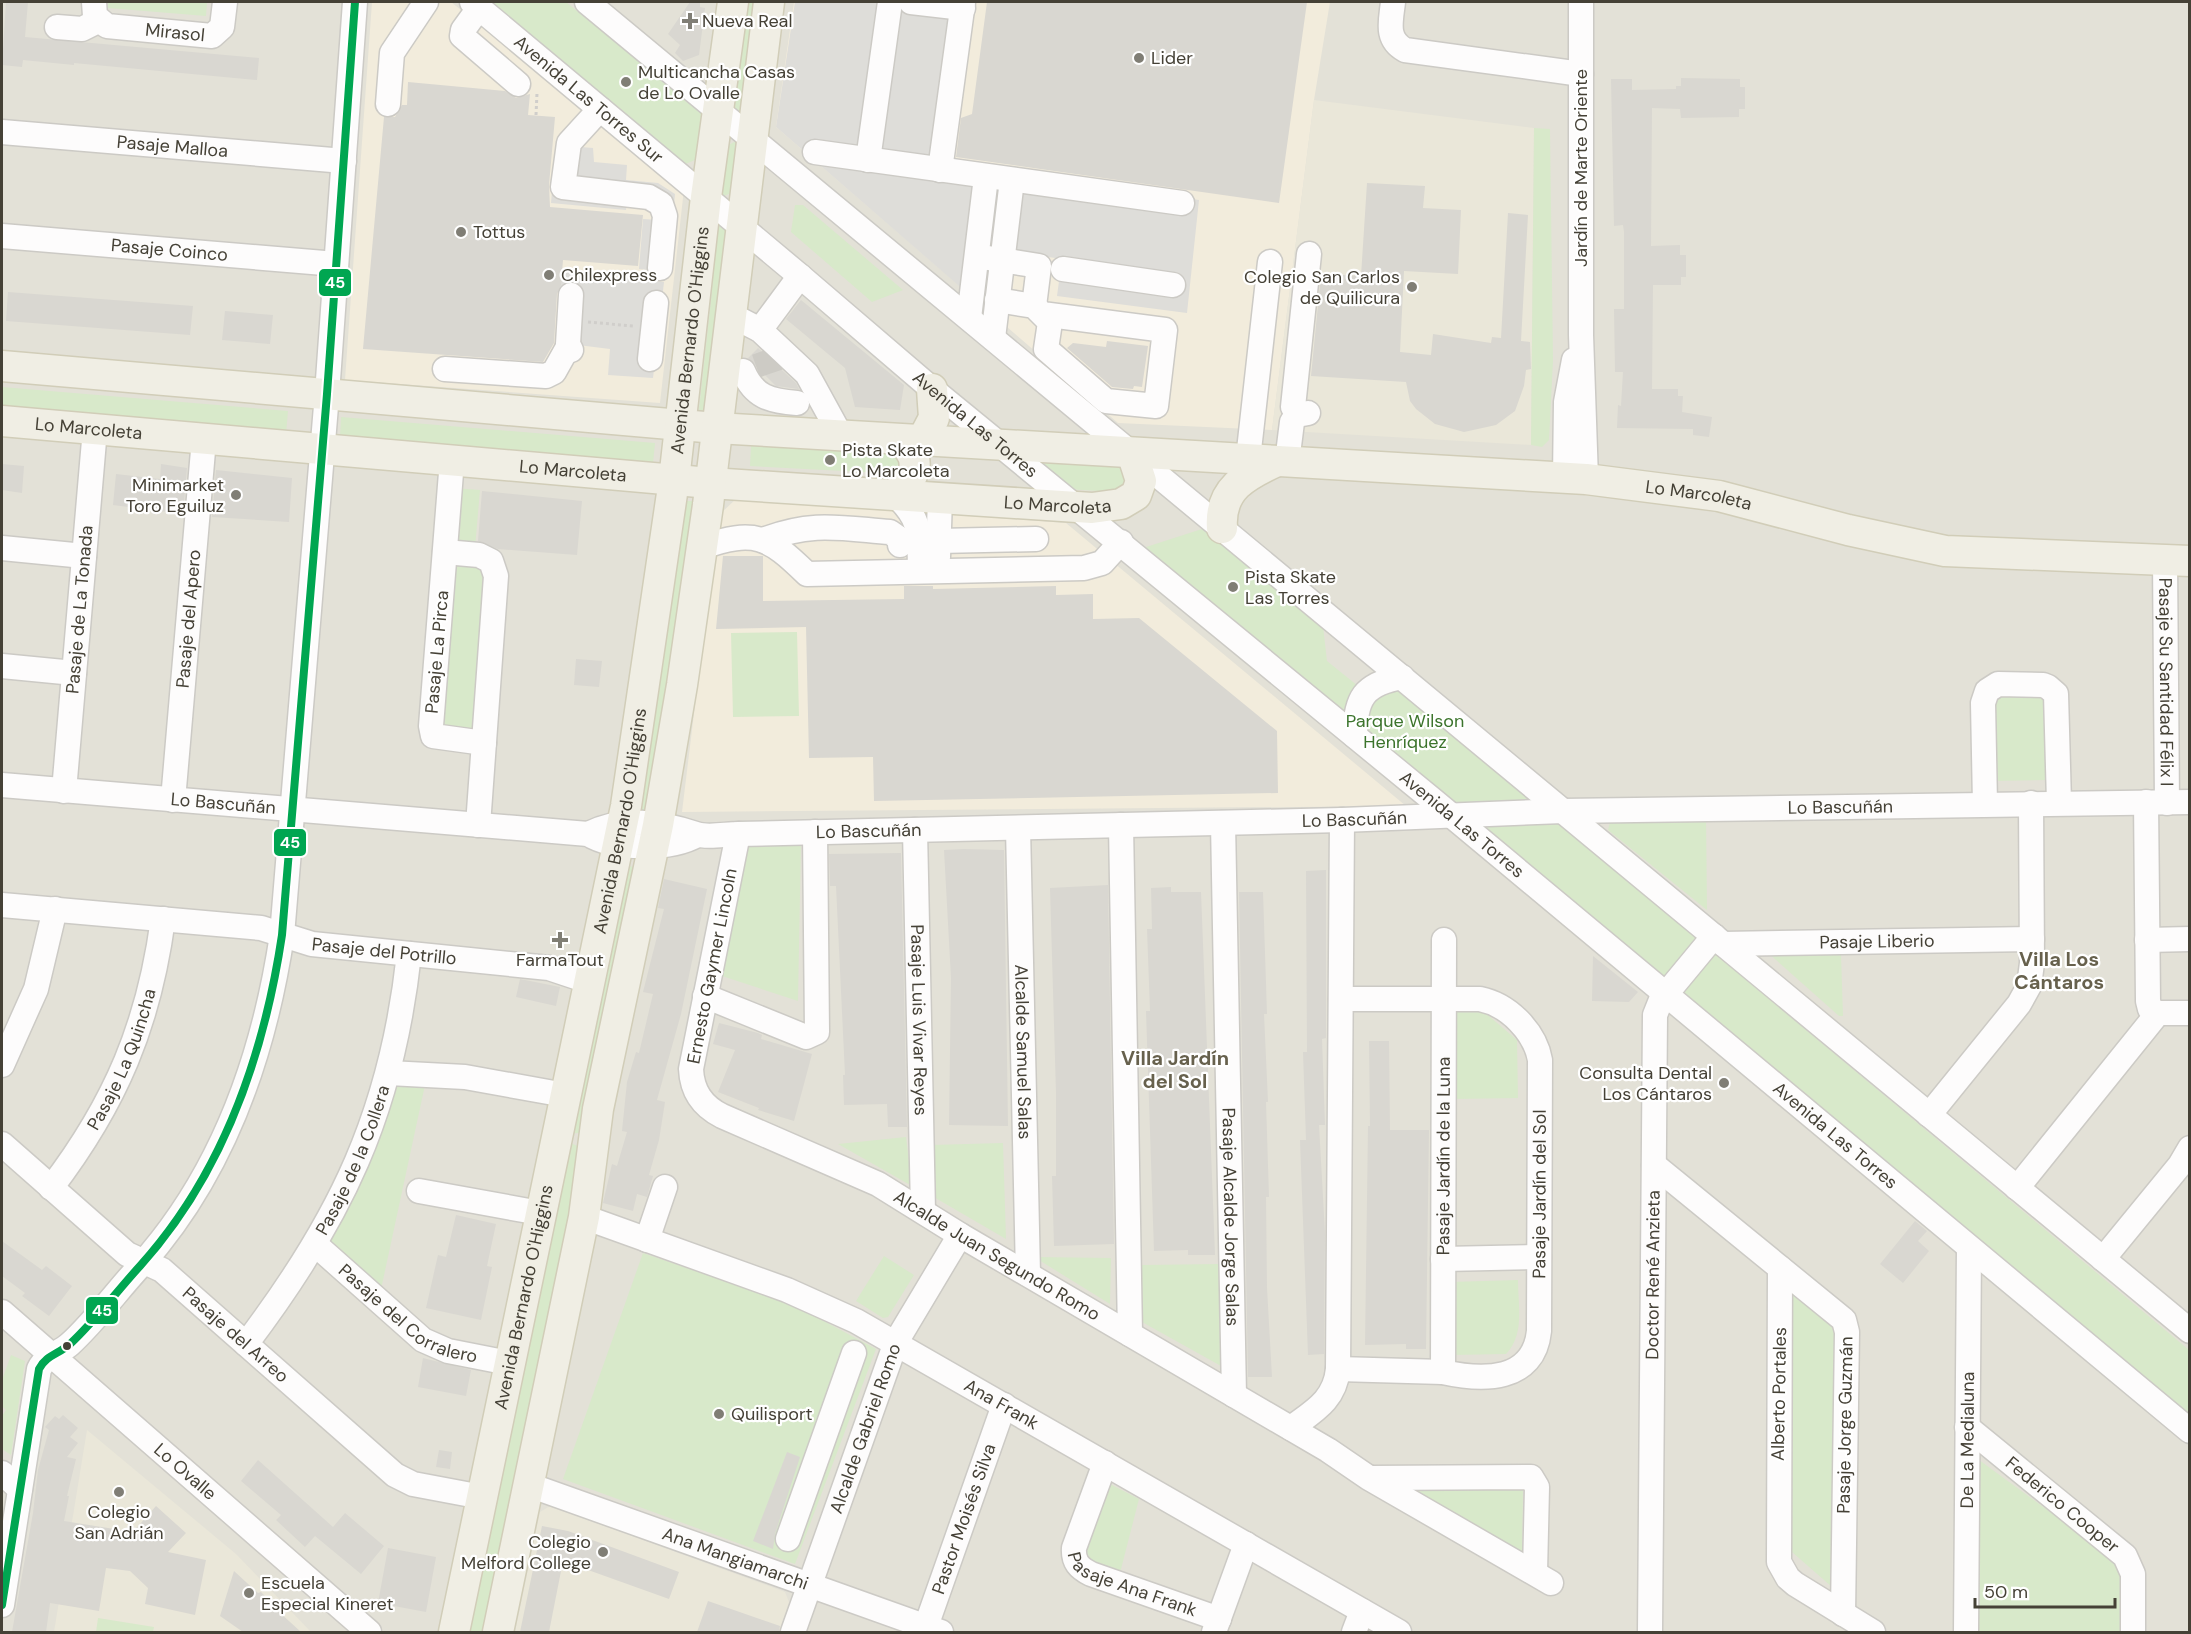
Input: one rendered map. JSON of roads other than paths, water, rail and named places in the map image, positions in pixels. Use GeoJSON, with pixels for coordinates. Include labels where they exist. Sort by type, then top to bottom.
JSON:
{"type":"FeatureCollection","features":[{"type":"Feature","properties":{"kind":"main road","name":"Avenida Bernardo O'Higgins"},"geometry":{"type":"LineString","coordinates":[[454,1632],[620,832],[674,480],[706,197],[733,2]]}},
{"type":"Feature","properties":{"kind":"main road","name":"Avenida Bernardo O'Higgins"},"geometry":{"type":"LineString","coordinates":[[498,1632],[584,1217],[598,1109],[656,835],[702,547],[716,428],[740,372],[729,314],[769,2]]}},
{"type":"Feature","properties":{"kind":"main road","name":"Lo Marcoleta"},"geometry":{"type":"LineString","coordinates":[[2,366],[716,428],[1576,478],[1719,496],[1848,531],[1945,551],[2177,561]]}},
{"type":"Feature","properties":{"kind":"main road"},"geometry":{"type":"LineString","coordinates":[[894,494],[908,484],[913,473],[914,456],[911,440],[934,418],[932,389]]}},
{"type":"Feature","properties":{"kind":"main road","name":"Lo Marcoleta"},"geometry":{"type":"LineString","coordinates":[[2,421],[710,483],[1077,508],[1103,508],[1121,504],[1148,483],[1203,457]]}},
{"type":"Feature","properties":{"kind":"main road"},"geometry":{"type":"LineString","coordinates":[[1132,453],[1140,477],[1148,483]]}},
{"type":"Feature","properties":{"kind":"main road"},"geometry":{"type":"LineString","coordinates":[[1222,528],[1221,511],[1226,497],[1250,473],[1282,461]]}},
{"type":"Feature","properties":{"kind":"street","name":"Mirasol"},"geometry":{"type":"LineString","coordinates":[[57,27],[82,28],[96,11],[112,27],[212,36],[222,27],[225,2]]}},
{"type":"Feature","properties":{"kind":"street"},"geometry":{"type":"LineString","coordinates":[[2,1605],[39,1369],[51,1355],[70,1344],[144,1262],[190,1198],[224,1138],[238,1106],[267,1015],[282,935],[327,394],[355,2]]}},
{"type":"Feature","properties":{"kind":"street"},"geometry":{"type":"LineString","coordinates":[[388,104],[392,53],[426,2]]}},
{"type":"Feature","properties":{"kind":"street"},"geometry":{"type":"LineString","coordinates":[[587,2],[1132,453]]}},
{"type":"Feature","properties":{"kind":"street"},"geometry":{"type":"LineString","coordinates":[[868,160],[890,2]]}},
{"type":"Feature","properties":{"kind":"street"},"geometry":{"type":"LineString","coordinates":[[911,2],[963,5],[940,170]]}},
{"type":"Feature","properties":{"kind":"street"},"geometry":{"type":"LineString","coordinates":[[1393,2],[1390,31],[1395,43],[1411,52],[1581,74]]}},
{"type":"Feature","properties":{"kind":"street","name":"Jardín de Marte Oriente"},"geometry":{"type":"LineString","coordinates":[[1576,478],[1581,335],[1581,2]]}},
{"type":"Feature","properties":{"kind":"street"},"geometry":{"type":"LineString","coordinates":[[476,5],[462,36],[518,84]]}},
{"type":"Feature","properties":{"kind":"street","name":"Avenida Las Torres Sur"},"geometry":{"type":"LineString","coordinates":[[476,5],[706,197]]}},
{"type":"Feature","properties":{"kind":"street"},"geometry":{"type":"LineString","coordinates":[[600,109],[569,143],[563,187],[649,197],[661,204],[665,216],[660,268]]}},
{"type":"Feature","properties":{"kind":"street","name":"Pasaje Malloa"},"geometry":{"type":"LineString","coordinates":[[2,132],[344,161]]}},
{"type":"Feature","properties":{"kind":"street"},"geometry":{"type":"LineString","coordinates":[[815,152],[1182,203]]}},
{"type":"Feature","properties":{"kind":"street"},"geometry":{"type":"LineString","coordinates":[[969,318],[986,177]]}},
{"type":"Feature","properties":{"kind":"street"},"geometry":{"type":"LineString","coordinates":[[993,338],[1012,180]]}},
{"type":"Feature","properties":{"kind":"street","name":"Avenida Las Torres"},"geometry":{"type":"LineString","coordinates":[[706,197],[932,389],[1454,817],[2190,1431]]}},
{"type":"Feature","properties":{"kind":"street","name":"Pasaje Coinco"},"geometry":{"type":"LineString","coordinates":[[2,236],[336,264]]}},
{"type":"Feature","properties":{"kind":"street"},"geometry":{"type":"LineString","coordinates":[[1282,461],[1292,422],[1302,414],[1293,407],[1309,254]]}},
{"type":"Feature","properties":{"kind":"street"},"geometry":{"type":"LineString","coordinates":[[976,257],[1039,266],[1042,314],[1046,349],[1106,400],[1156,406],[1165,330],[1042,314],[997,300]]}},
{"type":"Feature","properties":{"kind":"street"},"geometry":{"type":"LineString","coordinates":[[1248,459],[1269,262]]}},
{"type":"Feature","properties":{"kind":"street"},"geometry":{"type":"LineString","coordinates":[[1063,269],[1173,285]]}},
{"type":"Feature","properties":{"kind":"street"},"geometry":{"type":"LineString","coordinates":[[760,330],[800,276]]}},
{"type":"Feature","properties":{"kind":"street"},"geometry":{"type":"LineString","coordinates":[[568,383],[445,369],[546,376],[558,368],[569,349],[571,295]]}},
{"type":"Feature","properties":{"kind":"street"},"geometry":{"type":"LineString","coordinates":[[650,359],[656,303]]}},
{"type":"Feature","properties":{"kind":"street"},"geometry":{"type":"LineString","coordinates":[[729,314],[760,330],[811,380],[841,436]]}},
{"type":"Feature","properties":{"kind":"street"},"geometry":{"type":"LineString","coordinates":[[740,372],[750,386],[764,398],[796,404]]}},
{"type":"Feature","properties":{"kind":"street"},"geometry":{"type":"LineString","coordinates":[[779,432],[811,380]]}},
{"type":"Feature","properties":{"kind":"street","name":"Pasaje de La Tonada"},"geometry":{"type":"LineString","coordinates":[[64,790],[95,429]]}},
{"type":"Feature","properties":{"kind":"street","name":"Pasaje del Apero"},"geometry":{"type":"LineString","coordinates":[[173,800],[204,439]]}},
{"type":"Feature","properties":{"kind":"street","name":"Pasaje La Pirca"},"geometry":{"type":"LineString","coordinates":[[452,460],[431,726],[433,736],[484,743]]}},
{"type":"Feature","properties":{"kind":"street"},"geometry":{"type":"LineString","coordinates":[[1148,483],[1222,528],[2190,1331]]}},
{"type":"Feature","properties":{"kind":"street"},"geometry":{"type":"LineString","coordinates":[[894,494],[908,507],[919,528],[929,571]]}},
{"type":"Feature","properties":{"kind":"street"},"geometry":{"type":"LineString","coordinates":[[929,571],[939,541],[940,498]]}},
{"type":"Feature","properties":{"kind":"street"},"geometry":{"type":"LineString","coordinates":[[763,540],[788,530],[812,525],[890,532],[900,539],[900,545]]}},
{"type":"Feature","properties":{"kind":"street"},"geometry":{"type":"LineString","coordinates":[[807,574],[802,542],[804,533],[812,525]]}},
{"type":"Feature","properties":{"kind":"street"},"geometry":{"type":"LineString","coordinates":[[702,547],[735,537],[763,540],[773,543],[807,574],[1084,568],[1102,563],[1121,542]]}},
{"type":"Feature","properties":{"kind":"street"},"geometry":{"type":"LineString","coordinates":[[939,541],[1036,539]]}},
{"type":"Feature","properties":{"kind":"street"},"geometry":{"type":"LineString","coordinates":[[2,548],[84,556]]}},
{"type":"Feature","properties":{"kind":"street"},"geometry":{"type":"LineString","coordinates":[[445,552],[479,555],[491,561],[496,576],[478,825]]}},
{"type":"Feature","properties":{"kind":"street","name":"Pasaje Su Santidad Félix I"},"geometry":{"type":"LineString","coordinates":[[2158,1013],[2148,1005],[2147,940],[2167,802],[2177,561]]}},
{"type":"Feature","properties":{"kind":"street"},"geometry":{"type":"LineString","coordinates":[[2,666],[74,673]]}},
{"type":"Feature","properties":{"kind":"street"},"geometry":{"type":"LineString","coordinates":[[1355,736],[1358,707],[1363,695],[1381,682],[1402,677]]}},
{"type":"Feature","properties":{"kind":"street"},"geometry":{"type":"LineString","coordinates":[[1985,804],[1983,703],[1987,691],[1998,684],[2043,685],[2056,694],[2059,803]]}},
{"type":"Feature","properties":{"kind":"street","name":"Lo Bascuñán"},"geometry":{"type":"LineString","coordinates":[[2,785],[588,834],[598,840],[620,832],[656,835],[675,845],[697,835],[1454,817],[1563,811],[2167,802]]}},
{"type":"Feature","properties":{"kind":"street"},"geometry":{"type":"LineString","coordinates":[[1929,1115],[2025,995],[2032,975],[2031,803]]}},
{"type":"Feature","properties":{"kind":"street"},"geometry":{"type":"LineString","coordinates":[[1291,1428],[1327,1400],[1336,1384],[1338,1369],[1342,820]]}},
{"type":"Feature","properties":{"kind":"street","name":"Pasaje Alcalde Jorge Salas"},"geometry":{"type":"LineString","coordinates":[[1223,823],[1234,1395]]}},
{"type":"Feature","properties":{"kind":"street"},"geometry":{"type":"LineString","coordinates":[[1121,825],[1130,1334]]}},
{"type":"Feature","properties":{"kind":"street","name":"Alcalde Samuel Salas"},"geometry":{"type":"LineString","coordinates":[[1018,828],[1028,1274]]}},
{"type":"Feature","properties":{"kind":"street","name":"Pasaje Luis Vivar Reyes"},"geometry":{"type":"LineString","coordinates":[[915,830],[923,1211]]}},
{"type":"Feature","properties":{"kind":"street"},"geometry":{"type":"LineString","coordinates":[[705,996],[802,1035],[814,1035],[818,1024],[815,832]]}},
{"type":"Feature","properties":{"kind":"street","name":"Ernesto Gaymer Lincoln"},"geometry":{"type":"LineString","coordinates":[[698,1096],[691,1069],[738,834]]}},
{"type":"Feature","properties":{"kind":"street","name":"Pasaje del Potrillo"},"geometry":{"type":"LineString","coordinates":[[2,904],[261,928],[312,944],[549,968],[588,981]]}},
{"type":"Feature","properties":{"kind":"street"},"geometry":{"type":"LineString","coordinates":[[2,1065],[36,989],[55,909]]}},
{"type":"Feature","properties":{"kind":"street","name":"Pasaje La Quincha"},"geometry":{"type":"LineString","coordinates":[[51,1188],[92,1131],[128,1061],[147,1007],[164,919]]}},
{"type":"Feature","properties":{"kind":"street","name":"Pasaje Liberio"},"geometry":{"type":"LineString","coordinates":[[1718,940],[2032,939]]}},
{"type":"Feature","properties":{"kind":"street"},"geometry":{"type":"LineString","coordinates":[[2147,940],[2190,939]]}},
{"type":"Feature","properties":{"kind":"street","name":"Pasaje Jardín de la Luna"},"geometry":{"type":"LineString","coordinates":[[1443,1372],[1444,940]]}},
{"type":"Feature","properties":{"kind":"street","name":"Doctor René Anzieta"},"geometry":{"type":"LineString","coordinates":[[1650,1632],[1655,1015],[1666,994],[1718,940]]}},
{"type":"Feature","properties":{"kind":"street","name":"Pasaje de la Collera"},"geometry":{"type":"LineString","coordinates":[[246,1344],[316,1245],[360,1154],[389,1073],[401,1019],[409,954]]}},
{"type":"Feature","properties":{"kind":"street","name":"Pasaje Jardín del Sol"},"geometry":{"type":"LineString","coordinates":[[1338,1369],[1496,1376],[1514,1372],[1528,1361],[1536,1347],[1539,1331],[1540,1060],[1536,1043],[1526,1029],[1494,1003],[1480,999],[1341,999]]}},
{"type":"Feature","properties":{"kind":"street"},"geometry":{"type":"LineString","coordinates":[[2017,1188],[2158,1013],[2190,1013]]}},
{"type":"Feature","properties":{"kind":"street"},"geometry":{"type":"LineString","coordinates":[[389,1073],[465,1077],[565,1095]]}},
{"type":"Feature","properties":{"kind":"street","name":"Alcalde Juan Segundo Romo"},"geometry":{"type":"LineString","coordinates":[[698,1096],[712,1111],[858,1174],[923,1211],[960,1235],[1291,1428],[1368,1478],[1543,1578],[1537,1487],[1531,1477],[1368,1478]]}},
{"type":"Feature","properties":{"kind":"street","name":"Pasaje del Arreo"},"geometry":{"type":"LineString","coordinates":[[2,1144],[128,1254],[162,1270],[401,1479],[482,1497]]}},
{"type":"Feature","properties":{"kind":"street"},"geometry":{"type":"LineString","coordinates":[[2103,1259],[2186,1162]]}},
{"type":"Feature","properties":{"kind":"street"},"geometry":{"type":"LineString","coordinates":[[1654,1165],[1780,1268]]}},
{"type":"Feature","properties":{"kind":"street"},"geometry":{"type":"LineString","coordinates":[[646,1240],[665,1187]]}},
{"type":"Feature","properties":{"kind":"street"},"geometry":{"type":"LineString","coordinates":[[419,1191],[540,1213]]}},
{"type":"Feature","properties":{"kind":"street","name":"Ana Frank"},"geometry":{"type":"LineString","coordinates":[[584,1217],[805,1297],[896,1342],[1246,1544],[1358,1622],[1399,1632]]}},
{"type":"Feature","properties":{"kind":"street","name":"Alcalde Gabriel Romo"},"geometry":{"type":"LineString","coordinates":[[793,1632],[896,1342],[960,1235]]}},
{"type":"Feature","properties":{"kind":"street","name":"Pasaje del Corralero"},"geometry":{"type":"LineString","coordinates":[[316,1245],[423,1340],[448,1351],[509,1363]]}},
{"type":"Feature","properties":{"kind":"street","name":"De La Medialuna"},"geometry":{"type":"LineString","coordinates":[[1966,1632],[1969,1248]]}},
{"type":"Feature","properties":{"kind":"street"},"geometry":{"type":"LineString","coordinates":[[1443,1259],[1539,1257]]}},
{"type":"Feature","properties":{"kind":"street","name":"Pasaje Jorge Guzmán"},"geometry":{"type":"LineString","coordinates":[[1780,1268],[1837,1312],[1846,1326],[1843,1614]]}},
{"type":"Feature","properties":{"kind":"street","name":"Alberto Portales"},"geometry":{"type":"LineString","coordinates":[[1780,1268],[1777,1554],[1788,1578],[1873,1632]]}},
{"type":"Feature","properties":{"kind":"street","name":"Lo Ovalle"},"geometry":{"type":"LineString","coordinates":[[2,1312],[369,1632]]}},
{"type":"Feature","properties":{"kind":"street"},"geometry":{"type":"LineString","coordinates":[[788,1539],[854,1353]]}},
{"type":"Feature","properties":{"kind":"street","name":"Pastor Moisés Silva"},"geometry":{"type":"LineString","coordinates":[[930,1631],[1004,1405]]}},
{"type":"Feature","properties":{"kind":"street","name":"Federico Cooper"},"geometry":{"type":"LineString","coordinates":[[1967,1427],[2125,1556],[2133,1574],[2133,1632]]}},
{"type":"Feature","properties":{"kind":"street","name":"Pasaje Ana Frank"},"geometry":{"type":"LineString","coordinates":[[1105,1463],[1074,1548],[1079,1567],[1217,1626]]}},
{"type":"Feature","properties":{"kind":"street"},"geometry":{"type":"LineString","coordinates":[[2,1473],[20,1489]]}},
{"type":"Feature","properties":{"kind":"street","name":"Ana Mangiamarchi"},"geometry":{"type":"LineString","coordinates":[[529,1485],[930,1631]]}},
{"type":"Feature","properties":{"kind":"street"},"geometry":{"type":"LineString","coordinates":[[808,1485],[841,1498]]}},
{"type":"Feature","properties":{"kind":"street"},"geometry":{"type":"LineString","coordinates":[[1217,1626],[1246,1544]]}},
{"type":"Feature","properties":{"kind":"tunnel"},"geometry":{"type":"LineString","coordinates":[[756,366],[782,357]]}},
{"type":"Feature","properties":{"kind":"place","name":"Nueva Real"},"geometry":{"type":"Point","coordinates":[690,21]}},
{"type":"Feature","properties":{"kind":"place","name":"Lider"},"geometry":{"type":"Point","coordinates":[1139,58]}},
{"type":"Feature","properties":{"kind":"place","name":"Multicancha Casas de Lo Ovalle"},"geometry":{"type":"Point","coordinates":[626,82]}},
{"type":"Feature","properties":{"kind":"place","name":"Tottus"},"geometry":{"type":"Point","coordinates":[461,232]}},
{"type":"Feature","properties":{"kind":"place","name":"Chilexpress"},"geometry":{"type":"Point","coordinates":[549,275]}},
{"type":"Feature","properties":{"kind":"place","name":"Colegio San Carlos de Quilicura"},"geometry":{"type":"Point","coordinates":[1412,287]}},
{"type":"Feature","properties":{"kind":"place","name":"Pista Skate Lo Marcoleta"},"geometry":{"type":"Point","coordinates":[830,460]}},
{"type":"Feature","properties":{"kind":"place","name":"Minimarket Toro Eguiluz"},"geometry":{"type":"Point","coordinates":[236,495]}},
{"type":"Feature","properties":{"kind":"place","name":"Pista Skate Las Torres"},"geometry":{"type":"Point","coordinates":[1233,587]}},
{"type":"Feature","properties":{"kind":"place","name":"FarmaTout"},"geometry":{"type":"Point","coordinates":[560,940]}},
{"type":"Feature","properties":{"kind":"place","name":"Consulta Dental Los Cántaros"},"geometry":{"type":"Point","coordinates":[1724,1083]}},
{"type":"Feature","properties":{"kind":"place","name":"Quilisport"},"geometry":{"type":"Point","coordinates":[719,1414]}},
{"type":"Feature","properties":{"kind":"place","name":"Colegio San Adrián"},"geometry":{"type":"Point","coordinates":[119,1492]}},
{"type":"Feature","properties":{"kind":"place","name":"Colegio Melford College"},"geometry":{"type":"Point","coordinates":[603,1552]}},
{"type":"Feature","properties":{"kind":"place","name":"Escuela Especial Kineret"},"geometry":{"type":"Point","coordinates":[249,1593]}},
{"type":"Feature","properties":{"kind":"district","name":"Villa Los Cántaros"},"geometry":{"type":"Point","coordinates":[2059,970]}},
{"type":"Feature","properties":{"kind":"district","name":"Villa Jardín del Sol"},"geometry":{"type":"Point","coordinates":[1175,1070]}},
{"type":"Feature","properties":{"kind":"park label","name":"Parque Wilson Henríquez"},"geometry":{"type":"Point","coordinates":[1405,731]}}]}
